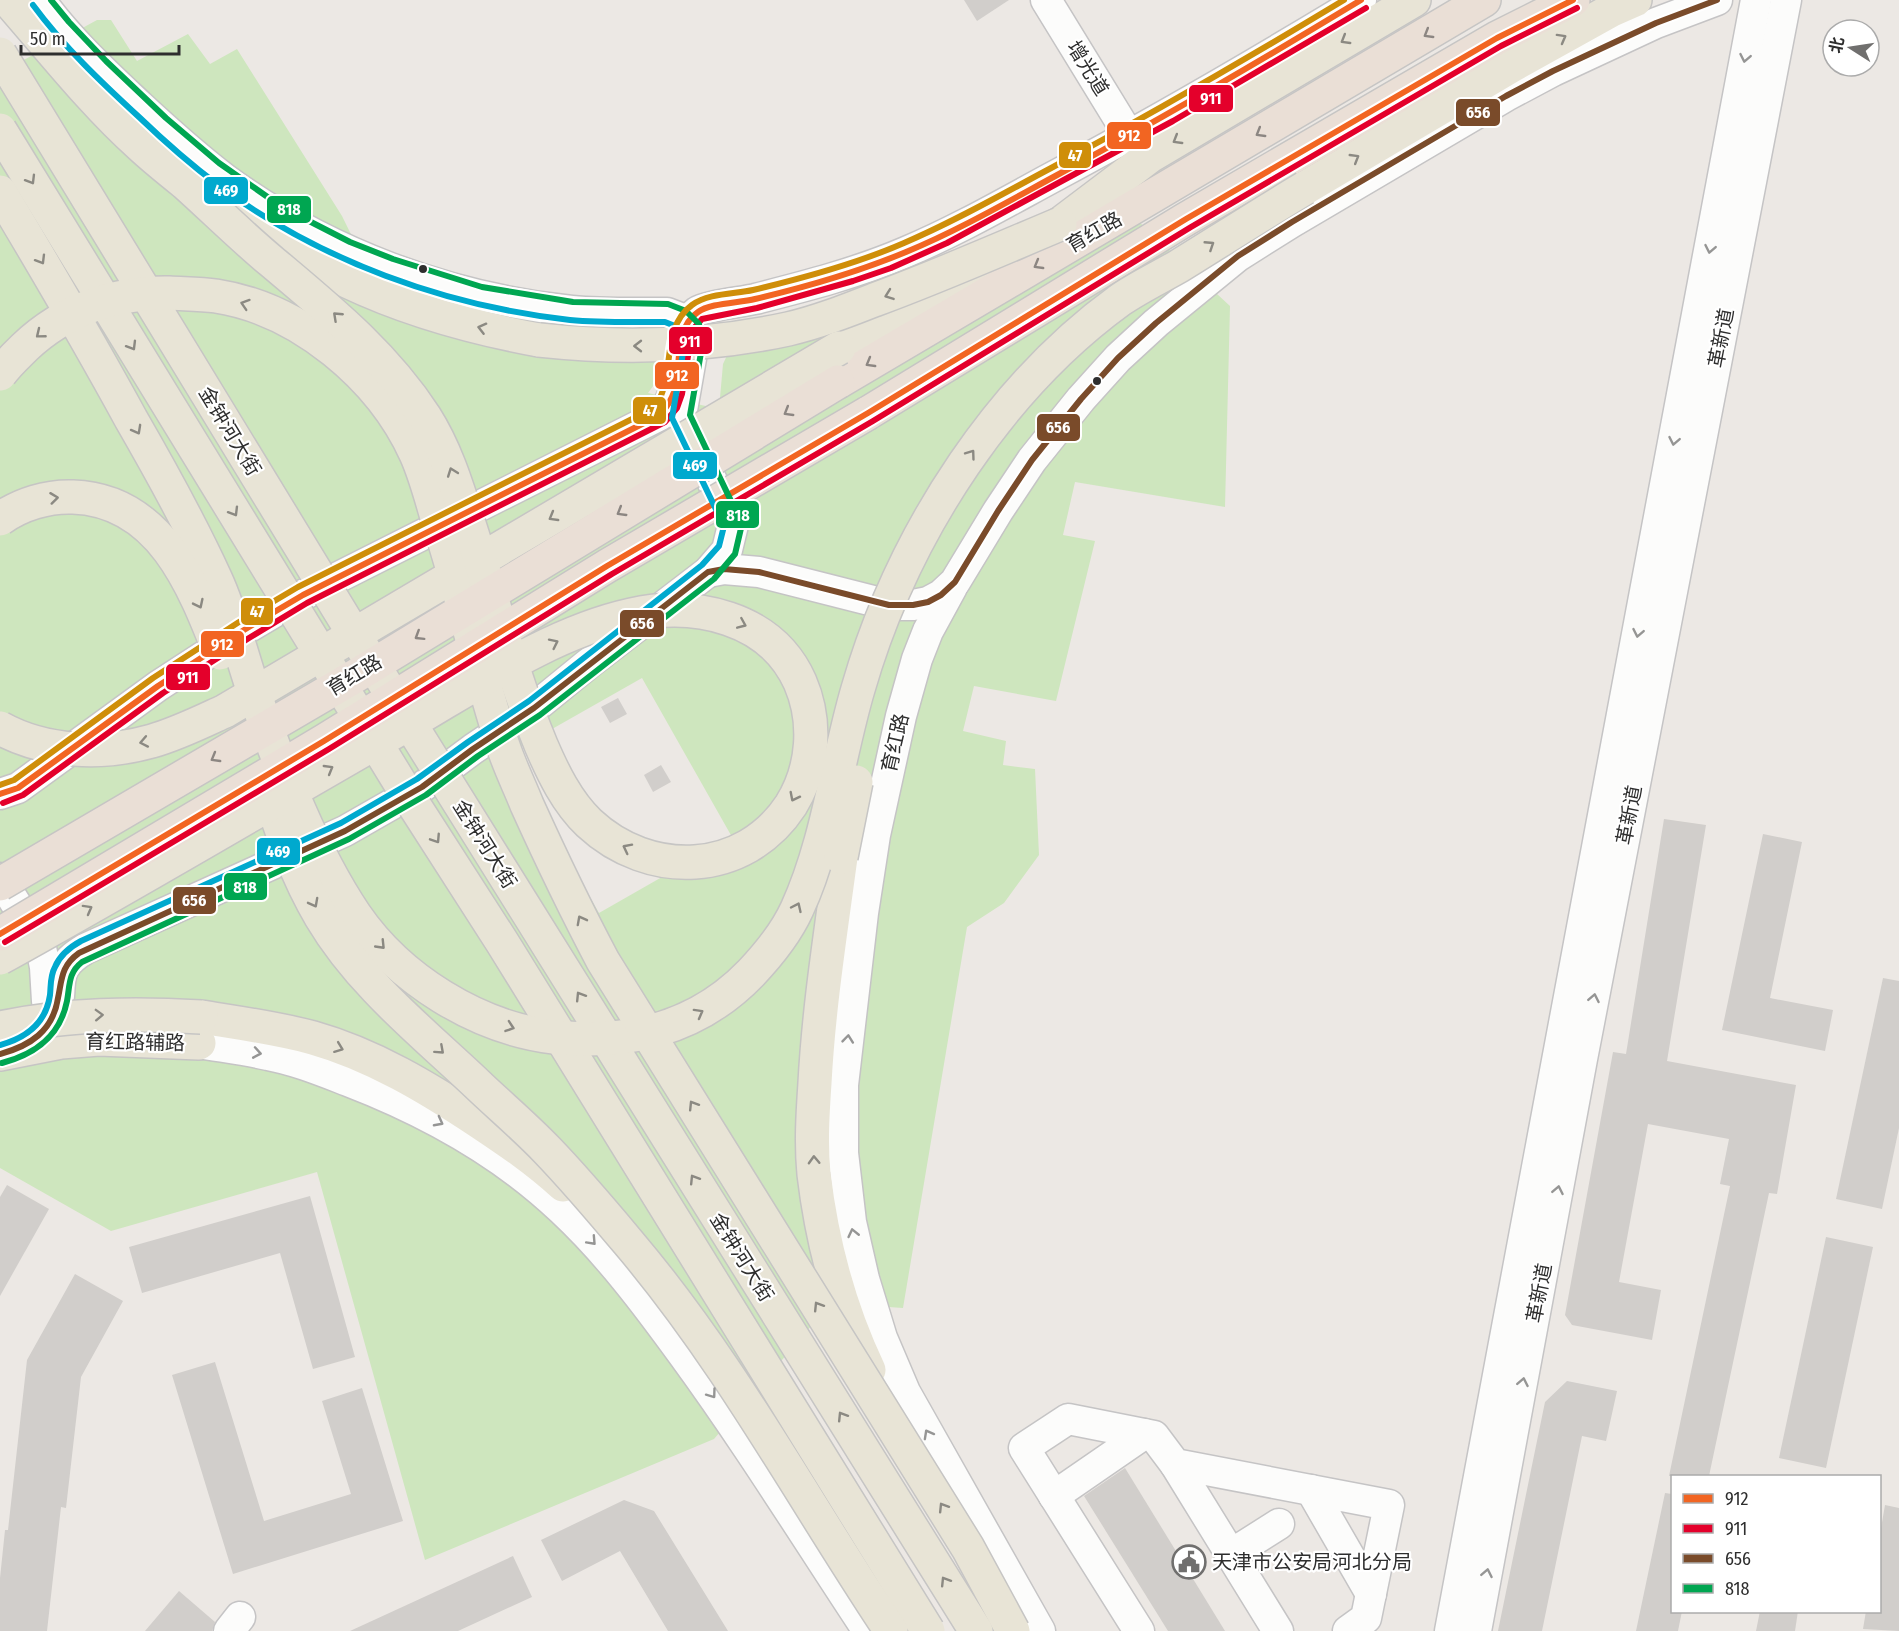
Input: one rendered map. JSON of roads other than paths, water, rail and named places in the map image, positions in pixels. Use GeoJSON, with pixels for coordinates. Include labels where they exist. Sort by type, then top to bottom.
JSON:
{"type":"FeatureCollection","features":[{"type":"Feature","properties":{"kind":"highway","name":"育红路"},"geometry":{"type":"LineString","coordinates":[[15,931],[607,566],[868,413],[1186,219],[1505,51],[1573,0]]}},
{"type":"Feature","properties":{"kind":"highway","name":"育红路"},"geometry":{"type":"LineString","coordinates":[[0,884],[352,678],[838,382],[1481,2]]}},
{"type":"Feature","properties":{"kind":"main road"},"geometry":{"type":"LineString","coordinates":[[0,958],[122,890],[348,758],[461,693],[492,676],[502,670],[513,664],[523,658],[576,633],[629,616],[680,610],[705,612],[747,626],[763,636],[796,674],[805,694],[811,720],[812,741],[807,766],[791,804],[777,822],[762,837],[716,860],[672,862],[649,858],[607,837],[589,823],[567,796],[534,729],[517,683],[514,673],[511,662],[507,651],[475,543],[451,468],[426,419],[397,378],[353,331],[138,144],[57,57],[8,0]]}},
{"type":"Feature","properties":{"kind":"main road"},"geometry":{"type":"LineString","coordinates":[[0,728],[22,739],[46,746],[77,749],[111,748],[152,741],[225,711],[839,348],[915,308],[1060,224],[1150,156],[1414,0]]}},
{"type":"Feature","properties":{"kind":"main road"},"geometry":{"type":"LineString","coordinates":[[0,192],[55,283],[148,449],[218,584],[256,699],[301,812],[330,874],[358,918],[379,945],[403,967],[430,988],[481,1016],[522,1031],[578,1039],[619,1039],[687,1020],[715,1004],[738,986],[784,934],[799,906],[813,867],[844,740],[872,647],[901,573],[933,512],[996,419],[1047,362],[1122,300],[1286,199],[1505,51],[1635,0]]}},
{"type":"Feature","properties":{"kind":"main road","name":"金钟河大街"},"geometry":{"type":"LineString","coordinates":[[0,54],[344,618],[976,1631]]}},
{"type":"Feature","properties":{"kind":"main road","name":"金钟河大街"},"geometry":{"type":"LineString","coordinates":[[0,130],[405,791],[508,952],[928,1631]]}},
{"type":"Feature","properties":{"kind":"main road"},"geometry":{"type":"LineString","coordinates":[[179,178],[297,256],[348,282],[446,319],[539,340],[592,345],[686,345],[822,320],[913,286],[1060,224]]}},
{"type":"Feature","properties":{"kind":"main road"},"geometry":{"type":"LineString","coordinates":[[909,1452],[867,1367],[832,1270],[821,1215],[812,1126],[817,1035],[841,857],[872,704],[894,635],[928,560],[970,491],[1019,426],[1130,308],[1178,266]]}},
{"type":"Feature","properties":{"kind":"main road"},"geometry":{"type":"LineString","coordinates":[[0,374],[30,343],[55,322],[90,305],[121,297],[156,293],[191,294],[218,297],[241,303],[282,318],[299,327],[342,357],[375,392],[403,431],[416,454],[447,548],[491,706],[513,774],[571,901],[610,971],[969,1548],[1013,1631]]}},
{"type":"Feature","properties":{"kind":"main road"},"geometry":{"type":"LineString","coordinates":[[0,519],[25,506],[46,499],[82,498],[119,507],[152,529],[185,575],[206,617],[243,714],[282,834],[299,876],[322,918],[348,955],[379,991],[547,1150],[629,1244],[702,1337],[757,1419],[891,1631]]}},
{"type":"Feature","properties":{"kind":"main road"},"geometry":{"type":"LineString","coordinates":[[7,1044],[77,1016],[146,1014],[201,1017],[273,1029],[315,1039],[402,1074],[437,1094],[536,1160],[629,1244]]}},
{"type":"Feature","properties":{"kind":"main road","name":"育红路辅路"},"geometry":{"type":"LineString","coordinates":[[7,1044],[99,1039],[200,1043]]}},
{"type":"Feature","properties":{"kind":"street"},"geometry":{"type":"LineString","coordinates":[[40,0],[52,18],[92,60],[176,139],[226,179],[325,240],[381,266],[447,287],[525,304],[573,310],[685,316],[826,280],[906,252],[953,230],[1130,137],[1361,0]]}},
{"type":"Feature","properties":{"kind":"street","name":"增光道"},"geometry":{"type":"LineString","coordinates":[[1046,0],[1130,137]]}},
{"type":"Feature","properties":{"kind":"street","name":"育红路"},"geometry":{"type":"LineString","coordinates":[[1040,1631],[905,1392],[882,1338],[850,1222],[843,1153],[843,1085],[862,913],[875,835],[901,716],[928,631],[998,511],[1056,429],[1118,358],[1156,323],[1238,256],[1506,96],[1553,71],[1656,23],[1717,0]]}},
{"type":"Feature","properties":{"kind":"street","name":"革新道"},"geometry":{"type":"LineString","coordinates":[[1450,1631],[1756,0]]}},
{"type":"Feature","properties":{"kind":"street","name":"革新道"},"geometry":{"type":"LineString","coordinates":[[1476,1631],[1580,1071],[1786,0]]}},
{"type":"Feature","properties":{"kind":"street"},"geometry":{"type":"LineString","coordinates":[[6,796],[158,686],[303,595],[471,508],[652,419],[665,410],[672,397],[678,375],[685,316]]}},
{"type":"Feature","properties":{"kind":"street","name":"育红路"},"geometry":{"type":"LineString","coordinates":[[685,316],[693,337],[693,347],[681,416],[733,525],[757,556],[766,563],[862,586],[890,596],[913,617],[920,634],[921,652]]}},
{"type":"Feature","properties":{"kind":"street"},"geometry":{"type":"LineString","coordinates":[[652,419],[677,420],[686,427]]}},
{"type":"Feature","properties":{"kind":"street"},"geometry":{"type":"LineString","coordinates":[[7,1044],[40,1036],[50,1022],[57,1003],[59,981],[64,968],[74,956],[103,940],[345,831],[422,787],[534,708],[708,572],[727,550],[733,525]]}},
{"type":"Feature","properties":{"kind":"street","name":"育红路"},"geometry":{"type":"LineString","coordinates":[[708,572],[724,569],[750,571],[889,605],[928,602],[941,595],[955,582]]}},
{"type":"Feature","properties":{"kind":"street"},"geometry":{"type":"LineString","coordinates":[[0,878],[15,931],[43,954],[50,1022],[58,1033],[76,1041]]}},
{"type":"Feature","properties":{"kind":"street"},"geometry":{"type":"LineString","coordinates":[[15,931],[78,943],[103,940]]}},
{"type":"Feature","properties":{"kind":"street"},"geometry":{"type":"LineString","coordinates":[[200,1043],[292,1061],[406,1105],[485,1150],[562,1209],[594,1242],[680,1349],[725,1412],[868,1631]]}},
{"type":"Feature","properties":{"kind":"street"},"geometry":{"type":"LineString","coordinates":[[1139,1631],[1024,1448],[1068,1419],[1154,1436],[1175,1464],[1278,1631]]}},
{"type":"Feature","properties":{"kind":"street"},"geometry":{"type":"LineString","coordinates":[[1054,1496],[1144,1434]]}},
{"type":"Feature","properties":{"kind":"street"},"geometry":{"type":"LineString","coordinates":[[1175,1464],[1389,1505],[1366,1618],[1348,1631]]}},
{"type":"Feature","properties":{"kind":"street"},"geometry":{"type":"LineString","coordinates":[[1311,1490],[1371,1594]]}},
{"type":"Feature","properties":{"kind":"street"},"geometry":{"type":"LineString","coordinates":[[1230,1555],[1279,1524]]}},
{"type":"Feature","properties":{"kind":"place","name":"天津市公安局河北分局"},"geometry":{"type":"Point","coordinates":[1189,1562]}}]}
